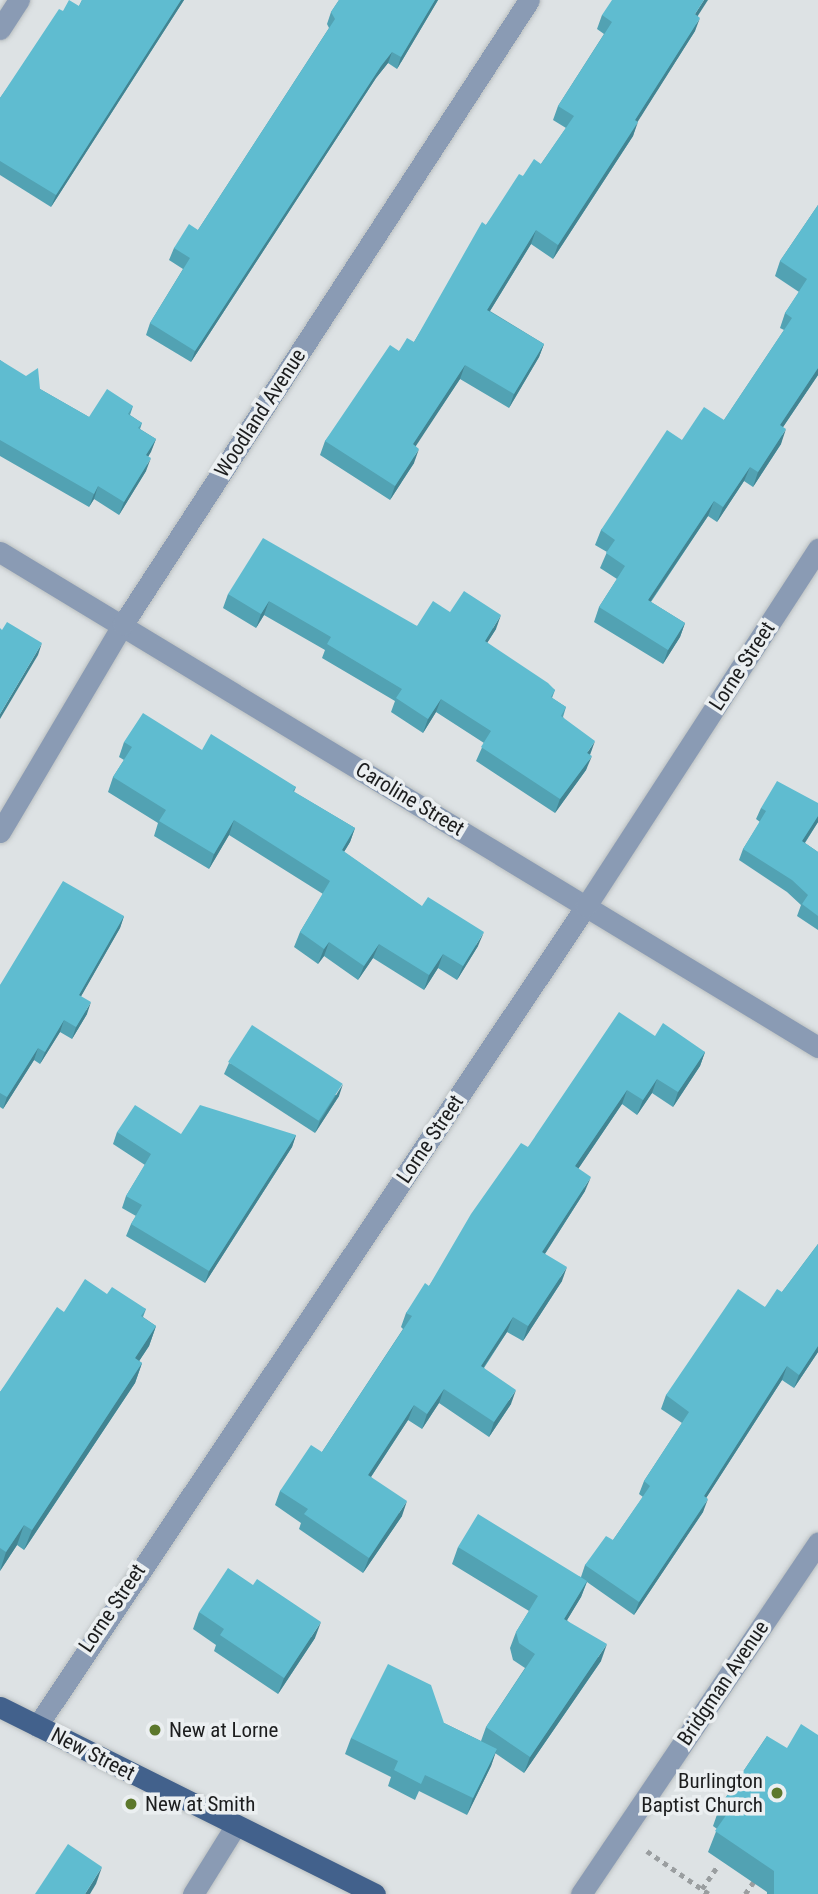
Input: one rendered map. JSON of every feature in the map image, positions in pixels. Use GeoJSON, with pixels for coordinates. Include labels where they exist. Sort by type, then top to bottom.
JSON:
{"type":"FeatureCollection","features":[{"type":"Feature","properties":{"kind":"main road","name":"New Street"},"geometry":{"type":"LineString","coordinates":[[0,1707],[375,1894]]}},
{"type":"Feature","properties":{"kind":"street"},"geometry":{"type":"LineString","coordinates":[[0,29],[19,0]]}},
{"type":"Feature","properties":{"kind":"street","name":"Woodland Avenue"},"geometry":{"type":"LineString","coordinates":[[0,832],[123,624],[529,0]]}},
{"type":"Feature","properties":{"kind":"street","name":"Lorne Street"},"geometry":{"type":"LineString","coordinates":[[37,1726],[586,906],[818,549]]}},
{"type":"Feature","properties":{"kind":"street","name":"Caroline Street"},"geometry":{"type":"LineString","coordinates":[[0,552],[818,1047]]}},
{"type":"Feature","properties":{"kind":"street","name":"Bridgman Avenue"},"geometry":{"type":"LineString","coordinates":[[581,1894],[818,1542]]}},
{"type":"Feature","properties":{"kind":"street"},"geometry":{"type":"LineString","coordinates":[[193,1894],[236,1825]]}},
{"type":"Feature","properties":{"kind":"path"},"geometry":{"type":"LineString","coordinates":[[622,1833],[709,1894]]}},
{"type":"Feature","properties":{"kind":"path"},"geometry":{"type":"LineString","coordinates":[[702,1889],[717,1867]]}},
{"type":"Feature","properties":{"kind":"path"},"geometry":{"type":"LineString","coordinates":[[745,1894],[760,1872]]}},
{"type":"Feature","properties":{"kind":"building"},"geometry":{"type":"Polygon","coordinates":[[[69,0],[79,6],[82,0],[181,0],[56,195],[0,161],[0,98],[59,9],[63,11],[69,0]]]}},
{"type":"Feature","properties":{"kind":"building"},"geometry":{"type":"Polygon","coordinates":[[[339,0],[435,0],[401,57],[392,52],[381,66],[195,351],[150,323],[190,258],[174,248],[189,224],[198,230],[335,19],[331,12],[339,0]]]}},
{"type":"Feature","properties":{"kind":"building"},"geometry":{"type":"Polygon","coordinates":[[[612,0],[704,0],[695,14],[700,18],[635,120],[638,122],[558,245],[536,230],[487,310],[544,344],[514,394],[465,365],[413,444],[419,449],[395,486],[325,441],[390,345],[399,351],[407,338],[414,342],[482,222],[486,225],[519,174],[523,176],[534,159],[541,164],[574,116],[558,106],[612,22],[602,15],[612,0]]]}},
{"type":"Feature","properties":{"kind":"building"},"geometry":{"type":"Polygon","coordinates":[[[818,205],[818,368],[780,425],[786,429],[758,472],[750,467],[723,507],[714,501],[648,600],[685,623],[668,650],[599,607],[625,566],[606,553],[615,540],[601,530],[667,430],[682,440],[704,407],[724,420],[792,318],[785,313],[807,279],[780,261],[818,205]]]}},
{"type":"Feature","properties":{"kind":"building"},"geometry":{"type":"Polygon","coordinates":[[[0,360],[26,376],[38,368],[40,389],[89,417],[107,389],[133,406],[128,414],[142,423],[138,428],[156,439],[146,455],[151,458],[124,502],[98,486],[94,494],[0,440],[0,360]]]}},
{"type":"Feature","properties":{"kind":"building"},"geometry":{"type":"Polygon","coordinates":[[[263,538],[417,626],[433,601],[450,612],[464,591],[501,615],[485,641],[548,683],[555,690],[551,697],[566,707],[561,716],[595,741],[587,753],[592,756],[560,799],[481,747],[491,731],[441,699],[428,719],[396,698],[402,689],[327,644],[331,637],[269,601],[261,614],[228,594],[263,538]]]}},
{"type":"Feature","properties":{"kind":"building"},"geometry":{"type":"Polygon","coordinates":[[[7,622],[42,643],[0,714],[0,628],[2,630],[7,622]]]}},
{"type":"Feature","properties":{"kind":"building"},"geometry":{"type":"Polygon","coordinates":[[[143,713],[202,750],[211,734],[296,787],[293,791],[355,828],[342,850],[422,906],[428,897],[484,932],[463,966],[443,954],[429,975],[379,944],[364,966],[329,942],[324,949],[300,932],[330,881],[234,820],[214,854],[159,821],[166,810],[113,777],[132,747],[124,742],[143,713]]]}},
{"type":"Feature","properties":{"kind":"building"},"geometry":{"type":"Polygon","coordinates":[[[777,781],[818,803],[818,816],[802,841],[818,852],[818,916],[802,904],[808,895],[792,880],[743,849],[766,811],[761,808],[777,781]]]}},
{"type":"Feature","properties":{"kind":"building"},"geometry":{"type":"Polygon","coordinates":[[[63,881],[124,916],[79,995],[91,1002],[76,1027],[64,1020],[45,1052],[38,1048],[7,1097],[0,1093],[0,985],[63,881]]]}},
{"type":"Feature","properties":{"kind":"building"},"geometry":{"type":"Polygon","coordinates":[[[619,1012],[655,1036],[663,1023],[705,1052],[678,1092],[657,1079],[643,1100],[627,1090],[575,1166],[591,1177],[542,1252],[567,1267],[528,1326],[513,1317],[481,1366],[516,1390],[494,1422],[444,1389],[427,1414],[414,1405],[368,1475],[407,1501],[369,1558],[304,1514],[308,1509],[280,1491],[311,1445],[322,1452],[412,1316],[406,1313],[425,1283],[429,1286],[471,1214],[521,1143],[528,1147],[619,1012]]]}},
{"type":"Feature","properties":{"kind":"building"},"geometry":{"type":"Polygon","coordinates":[[[252,1025],[343,1084],[319,1121],[228,1062],[252,1025]]]}},
{"type":"Feature","properties":{"kind":"building"},"geometry":{"type":"Polygon","coordinates":[[[135,1105],[181,1134],[200,1105],[296,1135],[209,1271],[131,1224],[142,1205],[126,1196],[151,1154],[117,1132],[135,1105]]]}},
{"type":"Feature","properties":{"kind":"building"},"geometry":{"type":"Polygon","coordinates":[[[818,1244],[818,1346],[799,1375],[787,1366],[704,1496],[708,1499],[639,1602],[585,1565],[606,1536],[613,1540],[650,1486],[644,1481],[689,1412],[666,1395],[738,1289],[765,1307],[777,1289],[782,1292],[818,1244]]]}},
{"type":"Feature","properties":{"kind":"building"},"geometry":{"type":"Polygon","coordinates":[[[85,1279],[107,1294],[112,1287],[146,1309],[141,1316],[156,1326],[135,1358],[142,1363],[32,1530],[24,1525],[6,1552],[0,1548],[0,1392],[57,1307],[64,1312],[85,1279]]]}},
{"type":"Feature","properties":{"kind":"building"},"geometry":{"type":"Polygon","coordinates":[[[478,1514],[587,1581],[564,1619],[607,1644],[530,1757],[486,1727],[535,1654],[519,1643],[516,1632],[538,1596],[458,1547],[478,1514]]]}},
{"type":"Feature","properties":{"kind":"building"},"geometry":{"type":"Polygon","coordinates":[[[228,1568],[253,1585],[257,1579],[321,1622],[284,1678],[220,1635],[224,1629],[199,1612],[228,1568]]]}},
{"type":"Feature","properties":{"kind":"building"},"geometry":{"type":"Polygon","coordinates":[[[388,1664],[431,1685],[444,1723],[497,1749],[473,1798],[425,1775],[421,1784],[394,1770],[398,1761],[351,1738],[388,1664]]]}},
{"type":"Feature","properties":{"kind":"building","name":"Burlington Baptist Church"},"geometry":{"type":"Polygon","coordinates":[[[801,1724],[818,1735],[818,1894],[774,1894],[774,1871],[715,1831],[729,1811],[720,1806],[767,1736],[787,1748],[801,1724]]]}},
{"type":"Feature","properties":{"kind":"building"},"geometry":{"type":"Polygon","coordinates":[[[68,1844],[102,1867],[85,1894],[35,1894],[68,1844]]]}},
{"type":"Feature","properties":{"kind":"place","name":"New at Lorne"},"geometry":{"type":"Point","coordinates":[155,1730]}},
{"type":"Feature","properties":{"kind":"place","name":"Burlington Baptist Church"},"geometry":{"type":"Point","coordinates":[777,1793]}},
{"type":"Feature","properties":{"kind":"place","name":"New at Smith"},"geometry":{"type":"Point","coordinates":[131,1804]}}]}
